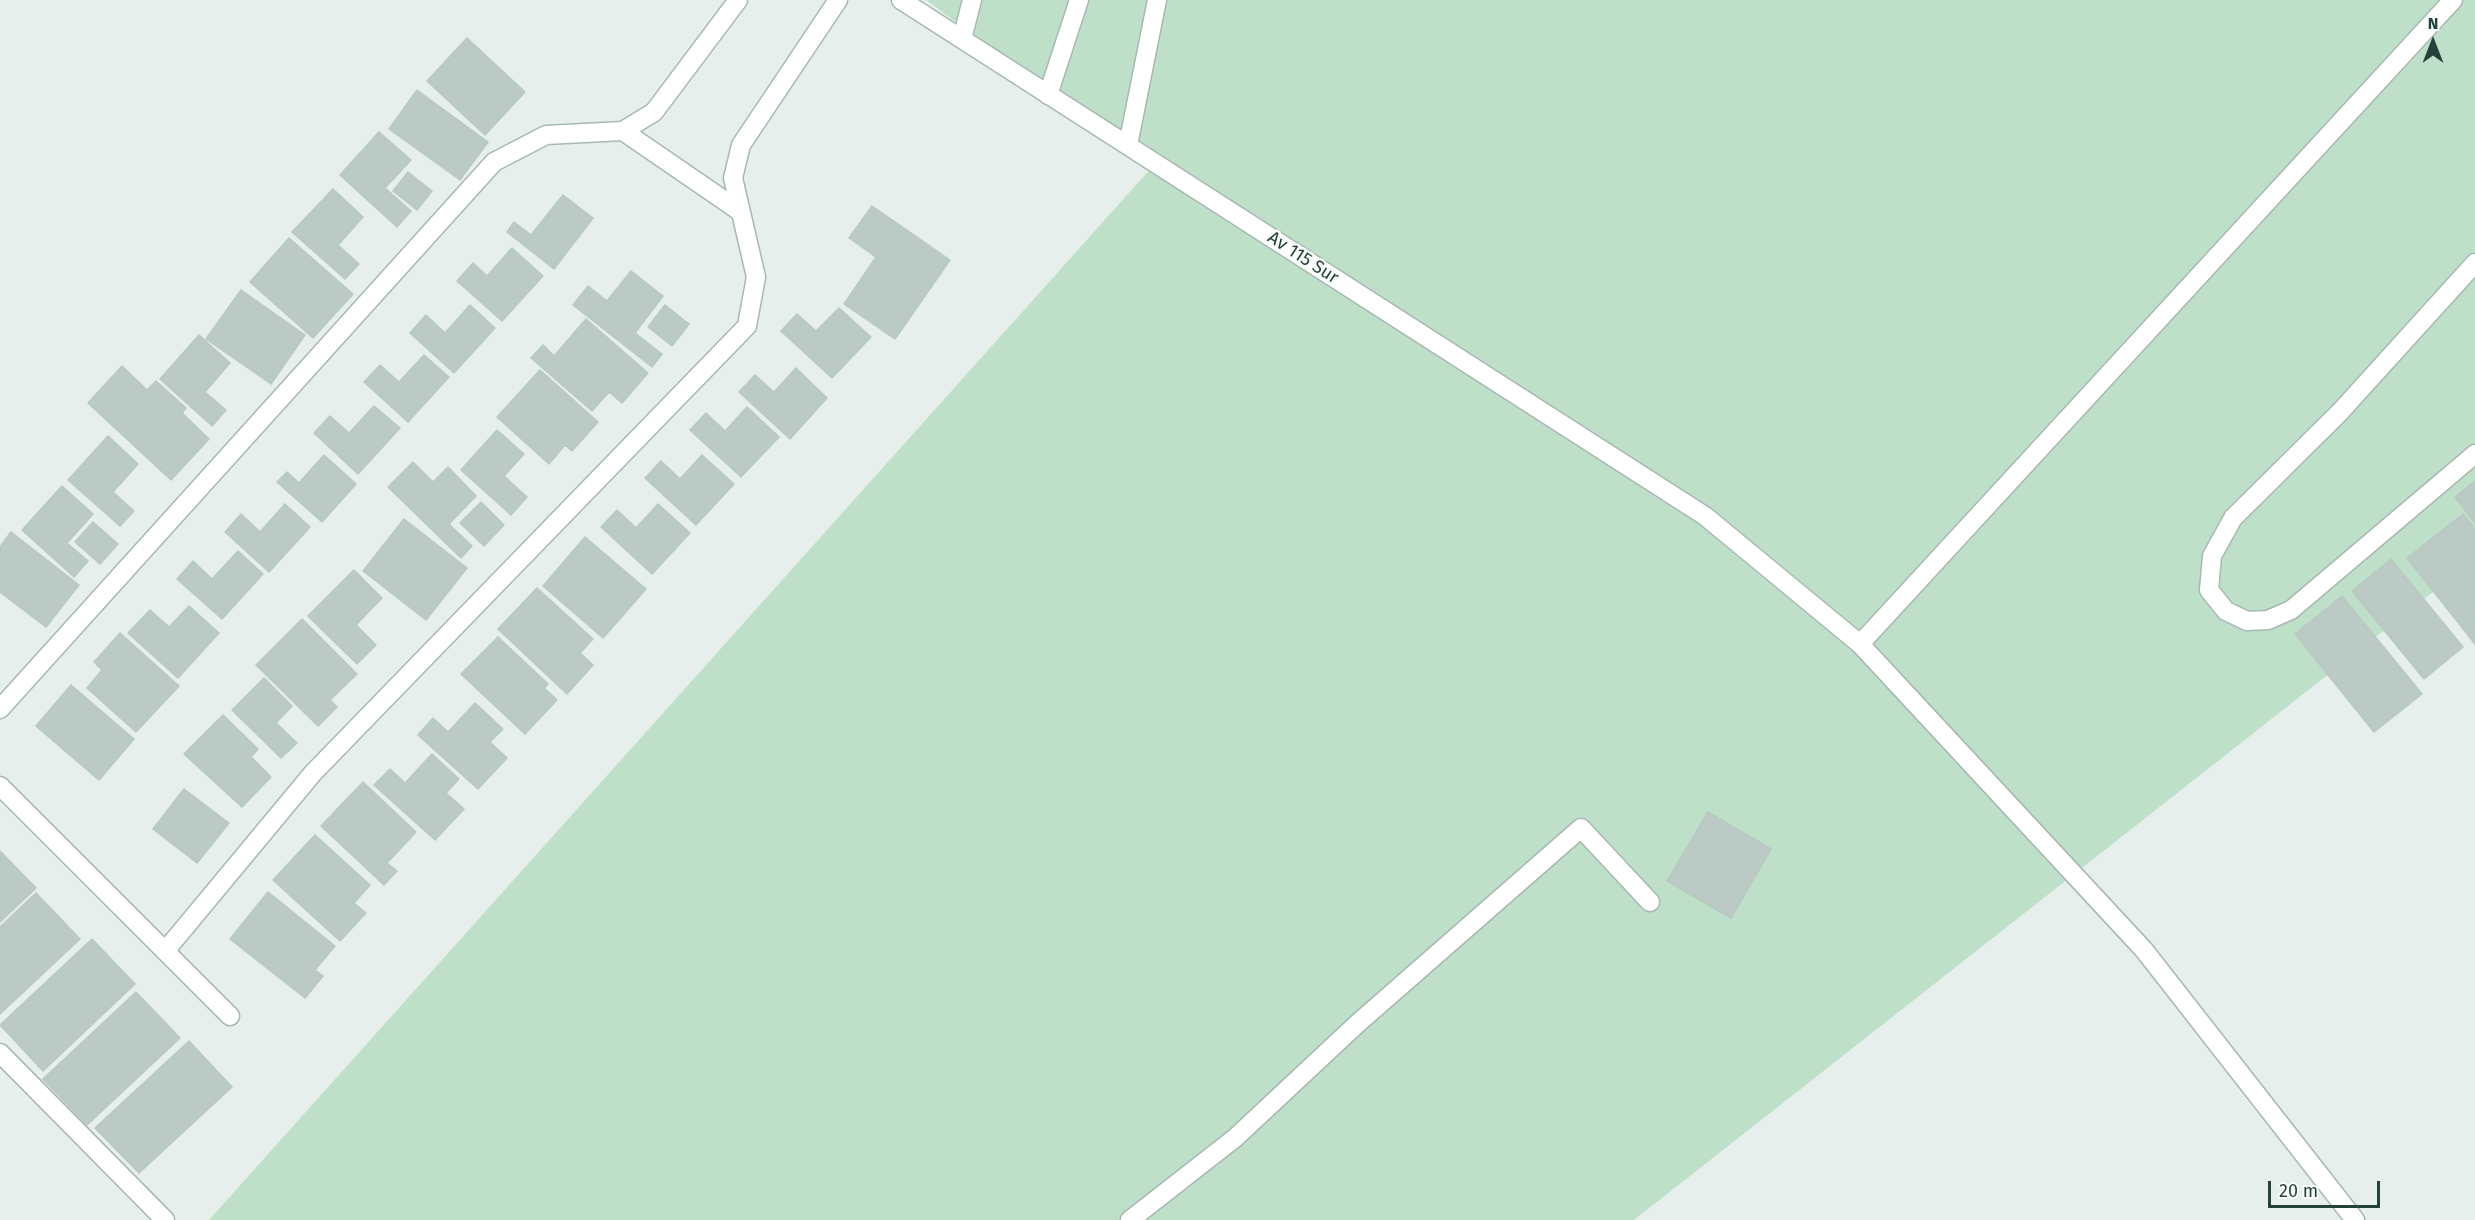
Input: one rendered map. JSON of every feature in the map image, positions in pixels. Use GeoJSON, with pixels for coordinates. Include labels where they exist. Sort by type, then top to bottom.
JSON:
{"type":"FeatureCollection","features":[{"type":"Feature","properties":{"kind":"street"},"geometry":{"type":"LineString","coordinates":[[0,709],[494,162],[546,135],[623,131],[654,112],[738,0]]}},
{"type":"Feature","properties":{"kind":"street"},"geometry":{"type":"LineString","coordinates":[[166,950],[313,773],[747,326],[756,277],[733,178],[741,145],[838,0]]}},
{"type":"Feature","properties":{"kind":"street","name":"Av 115 Sur"},"geometry":{"type":"LineString","coordinates":[[901,0],[1705,516],[1860,644],[2144,950],[2355,1220]]}},
{"type":"Feature","properties":{"kind":"street"},"geometry":{"type":"LineString","coordinates":[[962,39],[972,0]]}},
{"type":"Feature","properties":{"kind":"street"},"geometry":{"type":"LineString","coordinates":[[1048,94],[1079,0]]}},
{"type":"Feature","properties":{"kind":"street"},"geometry":{"type":"LineString","coordinates":[[1128,145],[1157,0]]}},
{"type":"Feature","properties":{"kind":"street"},"geometry":{"type":"LineString","coordinates":[[1860,644],[2453,0]]}},
{"type":"Feature","properties":{"kind":"street"},"geometry":{"type":"LineString","coordinates":[[623,131],[741,212]]}},
{"type":"Feature","properties":{"kind":"street"},"geometry":{"type":"LineString","coordinates":[[2475,263],[2340,412],[2233,518],[2212,556],[2209,590],[2226,611],[2247,621],[2268,620],[2290,610],[2475,454]]}},
{"type":"Feature","properties":{"kind":"street"},"geometry":{"type":"LineString","coordinates":[[0,786],[231,1016]]}},
{"type":"Feature","properties":{"kind":"street"},"geometry":{"type":"LineString","coordinates":[[1130,1220],[1235,1138],[1357,1024],[1581,828],[1650,902]]}},
{"type":"Feature","properties":{"kind":"street"},"geometry":{"type":"LineString","coordinates":[[0,1054],[165,1220]]}},
{"type":"Feature","properties":{"kind":"green space"},"geometry":{"type":"Polygon","coordinates":[[[926,0],[2475,0],[2475,559],[1634,1220],[209,1220],[1153,166],[926,0]]]}},
{"type":"Feature","properties":{"kind":"building"},"geometry":{"type":"Polygon","coordinates":[[[467,38],[525,92],[485,135],[427,81],[467,38]]]}},
{"type":"Feature","properties":{"kind":"building"},"geometry":{"type":"Polygon","coordinates":[[[417,90],[488,142],[460,180],[389,129],[417,90]]]}},
{"type":"Feature","properties":{"kind":"building"},"geometry":{"type":"Polygon","coordinates":[[[379,132],[411,160],[385,188],[411,211],[397,227],[340,175],[379,132]]]}},
{"type":"Feature","properties":{"kind":"building"},"geometry":{"type":"Polygon","coordinates":[[[408,172],[432,191],[417,210],[393,191],[408,172]]]}},
{"type":"Feature","properties":{"kind":"building"},"geometry":{"type":"Polygon","coordinates":[[[333,189],[363,217],[338,245],[359,264],[345,279],[292,232],[333,189]]]}},
{"type":"Feature","properties":{"kind":"building"},"geometry":{"type":"Polygon","coordinates":[[[563,195],[593,218],[554,269],[507,232],[514,222],[531,235],[563,195]]]}},
{"type":"Feature","properties":{"kind":"building"},"geometry":{"type":"Polygon","coordinates":[[[872,206],[950,260],[895,339],[844,304],[876,257],[849,238],[872,206]]]}},
{"type":"Feature","properties":{"kind":"building"},"geometry":{"type":"Polygon","coordinates":[[[289,238],[353,294],[313,338],[250,282],[289,238]]]}},
{"type":"Feature","properties":{"kind":"building"},"geometry":{"type":"Polygon","coordinates":[[[512,248],[543,276],[502,321],[457,281],[473,263],[487,276],[512,248]]]}},
{"type":"Feature","properties":{"kind":"building"},"geometry":{"type":"Polygon","coordinates":[[[631,271],[663,296],[635,333],[662,354],[652,367],[573,305],[588,286],[607,301],[631,271]]]}},
{"type":"Feature","properties":{"kind":"building"},"geometry":{"type":"Polygon","coordinates":[[[241,290],[305,335],[271,384],[206,339],[241,290]]]}},
{"type":"Feature","properties":{"kind":"building"},"geometry":{"type":"Polygon","coordinates":[[[470,305],[495,328],[454,373],[410,333],[426,315],[445,333],[470,305]]]}},
{"type":"Feature","properties":{"kind":"building"},"geometry":{"type":"Polygon","coordinates":[[[665,305],[689,324],[672,346],[648,327],[665,305]]]}},
{"type":"Feature","properties":{"kind":"building"},"geometry":{"type":"Polygon","coordinates":[[[839,308],[871,337],[832,378],[781,331],[797,314],[816,331],[839,308]]]}},
{"type":"Feature","properties":{"kind":"building"},"geometry":{"type":"Polygon","coordinates":[[[586,319],[648,373],[622,403],[609,392],[592,411],[531,358],[543,345],[554,356],[586,319]]]}},
{"type":"Feature","properties":{"kind":"building"},"geometry":{"type":"Polygon","coordinates":[[[199,335],[230,363],[205,392],[226,410],[212,426],[160,379],[199,335]]]}},
{"type":"Feature","properties":{"kind":"building"},"geometry":{"type":"Polygon","coordinates":[[[424,355],[449,377],[408,422],[364,382],[380,365],[399,382],[424,355]]]}},
{"type":"Feature","properties":{"kind":"building"},"geometry":{"type":"Polygon","coordinates":[[[122,366],[147,390],[156,381],[186,408],[182,413],[209,439],[171,480],[88,403],[122,366]]]}},
{"type":"Feature","properties":{"kind":"building"},"geometry":{"type":"Polygon","coordinates":[[[796,368],[827,398],[790,439],[739,392],[755,375],[774,392],[796,368]]]}},
{"type":"Feature","properties":{"kind":"building"},"geometry":{"type":"Polygon","coordinates":[[[540,370],[598,422],[572,451],[565,445],[549,464],[497,417],[540,370]]]}},
{"type":"Feature","properties":{"kind":"building"},"geometry":{"type":"Polygon","coordinates":[[[374,406],[400,428],[358,474],[314,433],[330,416],[349,433],[374,406]]]}},
{"type":"Feature","properties":{"kind":"building"},"geometry":{"type":"Polygon","coordinates":[[[747,407],[779,437],[741,477],[690,430],[706,413],[725,431],[747,407]]]}},
{"type":"Feature","properties":{"kind":"building"},"geometry":{"type":"Polygon","coordinates":[[[497,430],[524,454],[504,476],[527,497],[511,515],[461,470],[497,430]]]}},
{"type":"Feature","properties":{"kind":"building"},"geometry":{"type":"Polygon","coordinates":[[[108,436],[138,464],[113,492],[134,511],[120,526],[68,480],[108,436]]]}},
{"type":"Feature","properties":{"kind":"building"},"geometry":{"type":"Polygon","coordinates":[[[324,455],[356,484],[322,522],[277,482],[287,472],[299,483],[324,455]]]}},
{"type":"Feature","properties":{"kind":"building"},"geometry":{"type":"Polygon","coordinates":[[[702,455],[734,484],[696,525],[645,478],[661,461],[680,479],[702,455]]]}},
{"type":"Feature","properties":{"kind":"building"},"geometry":{"type":"Polygon","coordinates":[[[413,462],[433,482],[448,467],[476,496],[449,524],[472,546],[461,558],[388,487],[413,462]]]}},
{"type":"Feature","properties":{"kind":"building"},"geometry":{"type":"Polygon","coordinates":[[[2475,481],[2475,523],[2455,497],[2475,481]]]}},
{"type":"Feature","properties":{"kind":"building"},"geometry":{"type":"Polygon","coordinates":[[[62,486],[93,514],[67,543],[88,561],[74,577],[22,530],[62,486]]]}},
{"type":"Feature","properties":{"kind":"building"},"geometry":{"type":"Polygon","coordinates":[[[481,502],[504,525],[484,546],[460,523],[481,502]]]}},
{"type":"Feature","properties":{"kind":"building"},"geometry":{"type":"Polygon","coordinates":[[[285,504],[310,527],[269,572],[225,532],[241,514],[260,532],[285,504]]]}},
{"type":"Feature","properties":{"kind":"building"},"geometry":{"type":"Polygon","coordinates":[[[658,504],[690,533],[652,574],[601,527],[617,510],[636,528],[658,504]]]}},
{"type":"Feature","properties":{"kind":"building"},"geometry":{"type":"Polygon","coordinates":[[[2463,514],[2475,529],[2475,644],[2407,558],[2463,514]]]}},
{"type":"Feature","properties":{"kind":"building"},"geometry":{"type":"Polygon","coordinates":[[[404,519],[467,568],[426,620],[363,571],[404,519]]]}},
{"type":"Feature","properties":{"kind":"building"},"geometry":{"type":"Polygon","coordinates":[[[93,522],[118,544],[100,564],[75,542],[93,522]]]}},
{"type":"Feature","properties":{"kind":"building"},"geometry":{"type":"Polygon","coordinates":[[[11,532],[79,585],[46,627],[0,592],[0,547],[11,532]]]}},
{"type":"Feature","properties":{"kind":"building"},"geometry":{"type":"Polygon","coordinates":[[[585,537],[646,589],[603,638],[543,586],[585,537]]]}},
{"type":"Feature","properties":{"kind":"building"},"geometry":{"type":"Polygon","coordinates":[[[238,551],[263,574],[222,619],[177,579],[193,561],[212,579],[238,551]]]}},
{"type":"Feature","properties":{"kind":"building"},"geometry":{"type":"Polygon","coordinates":[[[2391,559],[2463,647],[2424,679],[2352,591],[2391,559]]]}},
{"type":"Feature","properties":{"kind":"building"},"geometry":{"type":"Polygon","coordinates":[[[354,570],[382,598],[356,625],[376,645],[357,664],[308,616],[354,570]]]}},
{"type":"Feature","properties":{"kind":"building"},"geometry":{"type":"Polygon","coordinates":[[[537,588],[593,639],[580,653],[593,665],[567,694],[498,629],[537,588]]]}},
{"type":"Feature","properties":{"kind":"building"},"geometry":{"type":"Polygon","coordinates":[[[2342,596],[2422,694],[2374,732],[2295,634],[2342,596]]]}},
{"type":"Feature","properties":{"kind":"building"},"geometry":{"type":"Polygon","coordinates":[[[189,606],[219,633],[178,678],[128,633],[150,610],[169,627],[189,606]]]}},
{"type":"Feature","properties":{"kind":"building"},"geometry":{"type":"Polygon","coordinates":[[[302,619],[357,674],[330,700],[337,707],[318,726],[256,665],[302,619]]]}},
{"type":"Feature","properties":{"kind":"building"},"geometry":{"type":"Polygon","coordinates":[[[120,633],[179,686],[136,732],[87,688],[102,670],[94,662],[120,633]]]}},
{"type":"Feature","properties":{"kind":"building"},"geometry":{"type":"Polygon","coordinates":[[[498,637],[548,684],[544,688],[557,700],[525,734],[461,674],[498,637]]]}},
{"type":"Feature","properties":{"kind":"building"},"geometry":{"type":"Polygon","coordinates":[[[264,678],[292,706],[276,723],[297,743],[281,758],[232,710],[264,678]]]}},
{"type":"Feature","properties":{"kind":"building"},"geometry":{"type":"Polygon","coordinates":[[[71,685],[134,739],[99,780],[36,726],[71,685]]]}},
{"type":"Feature","properties":{"kind":"building"},"geometry":{"type":"Polygon","coordinates":[[[475,703],[503,729],[490,742],[507,758],[478,789],[418,735],[433,718],[448,732],[475,703]]]}},
{"type":"Feature","properties":{"kind":"building"},"geometry":{"type":"Polygon","coordinates":[[[223,715],[258,749],[251,757],[271,777],[242,807],[184,754],[223,715]]]}},
{"type":"Feature","properties":{"kind":"building"},"geometry":{"type":"Polygon","coordinates":[[[432,754],[459,779],[446,793],[464,809],[435,840],[374,785],[390,769],[405,783],[432,754]]]}},
{"type":"Feature","properties":{"kind":"building"},"geometry":{"type":"Polygon","coordinates":[[[363,782],[416,832],[387,863],[397,871],[384,885],[321,826],[363,782]]]}},
{"type":"Feature","properties":{"kind":"building"},"geometry":{"type":"Polygon","coordinates":[[[184,789],[229,823],[197,863],[153,829],[184,789]]]}},
{"type":"Feature","properties":{"kind":"building"},"geometry":{"type":"Polygon","coordinates":[[[1708,812],[1771,849],[1731,918],[1667,881],[1708,812]]]}},
{"type":"Feature","properties":{"kind":"building"},"geometry":{"type":"Polygon","coordinates":[[[315,835],[370,885],[354,903],[366,913],[340,941],[273,880],[315,835]]]}},
{"type":"Feature","properties":{"kind":"building"},"geometry":{"type":"Polygon","coordinates":[[[0,851],[36,888],[0,922],[0,851]]]}},
{"type":"Feature","properties":{"kind":"building"},"geometry":{"type":"Polygon","coordinates":[[[268,892],[335,946],[315,970],[323,976],[305,998],[230,939],[268,892]]]}},
{"type":"Feature","properties":{"kind":"building"},"geometry":{"type":"Polygon","coordinates":[[[36,893],[80,939],[0,1014],[0,927],[36,893]]]}},
{"type":"Feature","properties":{"kind":"building"},"geometry":{"type":"Polygon","coordinates":[[[92,939],[135,984],[43,1071],[0,1025],[92,939]]]}},
{"type":"Feature","properties":{"kind":"building"},"geometry":{"type":"Polygon","coordinates":[[[136,992],[180,1038],[87,1125],[43,1079],[136,992]]]}},
{"type":"Feature","properties":{"kind":"building"},"geometry":{"type":"Polygon","coordinates":[[[189,1041],[232,1087],[139,1173],[95,1128],[189,1041]]]}}]}
